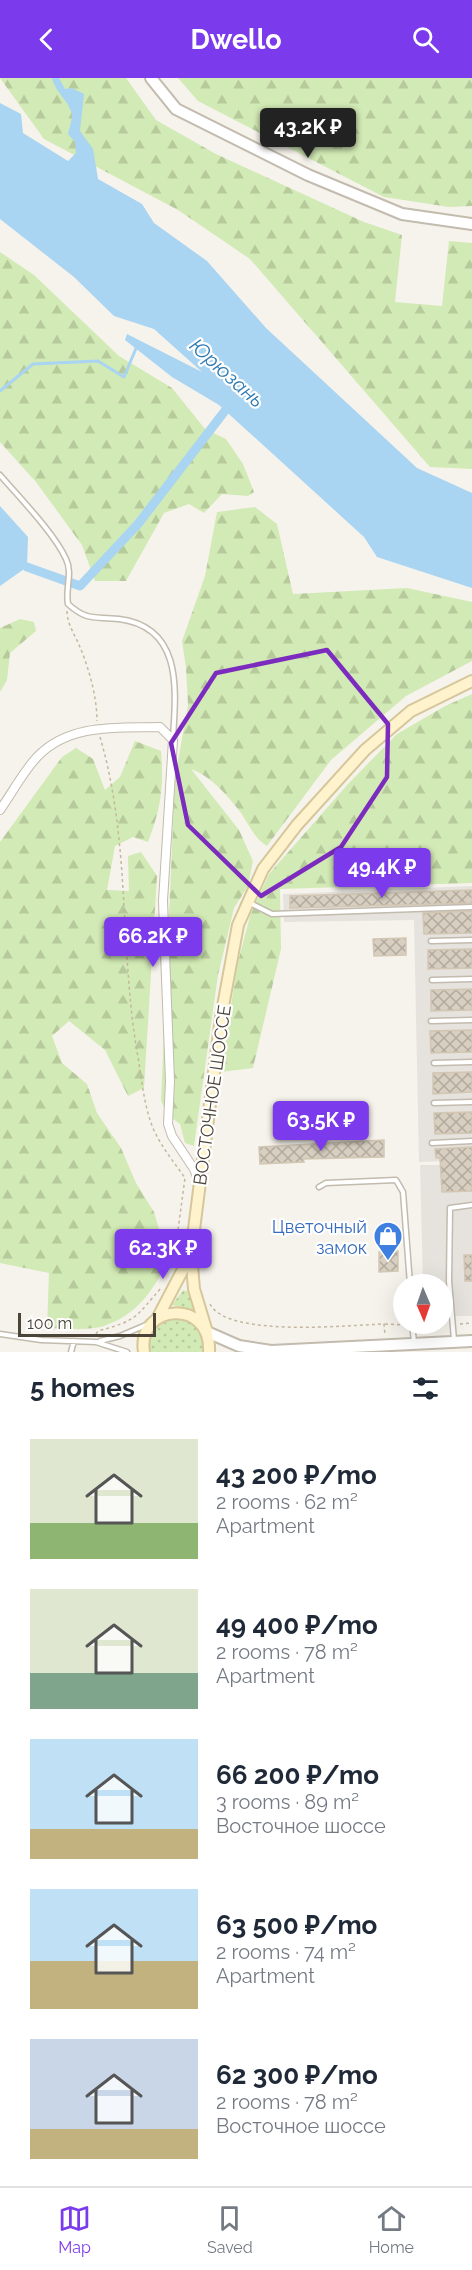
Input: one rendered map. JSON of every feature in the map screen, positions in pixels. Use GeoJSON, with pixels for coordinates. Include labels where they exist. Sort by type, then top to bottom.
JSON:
{"type":"FeatureCollection","features":[{"type":"Feature","properties":{"kind":"main road","name":"ВОСТОЧНОЕ ШОССЕ"},"geometry":{"type":"LineString","coordinates":[[209,1352],[207,1332],[194,1288],[191,1252],[221,1017],[237,925],[263,869],[297,825],[365,750],[411,711],[472,681]]}},
{"type":"Feature","properties":{"kind":"main road","name":"ВОСТОЧНОЕ ШОССЕ"},"geometry":{"type":"LineString","coordinates":[[144,1352],[144,1336],[177,1284],[191,1252]]}},
{"type":"Feature","properties":{"kind":"main road"},"geometry":{"type":"LineString","coordinates":[[156,1320],[174,1313],[184,1314],[201,1324],[207,1332]]}},
{"type":"Feature","properties":{"kind":"street"},"geometry":{"type":"LineString","coordinates":[[151,78],[176,109],[308,175],[402,214],[472,224]]}},
{"type":"Feature","properties":{"kind":"street"},"geometry":{"type":"LineString","coordinates":[[0,810],[38,756],[65,736],[98,729],[160,727],[173,740],[163,901],[170,1081],[168,1124],[172,1136],[194,1168],[200,1185]]}},
{"type":"Feature","properties":{"kind":"street"},"geometry":{"type":"LineString","coordinates":[[207,1332],[239,1346],[268,1351],[472,1341]]}},
{"type":"Feature","properties":{"kind":"lane"},"geometry":{"type":"LineString","coordinates":[[0,475],[34,514],[67,559],[70,573],[65,590],[68,604],[81,616],[99,620],[118,619],[146,626],[164,643],[174,674],[173,740]]}},
{"type":"Feature","properties":{"kind":"lane"},"geometry":{"type":"LineString","coordinates":[[249,903],[272,914],[472,907]]}},
{"type":"Feature","properties":{"kind":"lane"},"geometry":{"type":"LineString","coordinates":[[431,941],[472,940]]}},
{"type":"Feature","properties":{"kind":"lane"},"geometry":{"type":"LineString","coordinates":[[432,980],[472,979]]}},
{"type":"Feature","properties":{"kind":"lane"},"geometry":{"type":"LineString","coordinates":[[431,1021],[472,1020]]}},
{"type":"Feature","properties":{"kind":"lane"},"geometry":{"type":"LineString","coordinates":[[434,1063],[472,1062]]}},
{"type":"Feature","properties":{"kind":"lane"},"geometry":{"type":"LineString","coordinates":[[434,1103],[472,1102]]}},
{"type":"Feature","properties":{"kind":"lane"},"geometry":{"type":"LineString","coordinates":[[432,1143],[472,1141]]}},
{"type":"Feature","properties":{"kind":"lane"},"geometry":{"type":"LineString","coordinates":[[319,1187],[326,1183],[396,1180],[403,1192],[409,1274]]}},
{"type":"Feature","properties":{"kind":"lane"},"geometry":{"type":"LineString","coordinates":[[449,1274],[450,1208],[472,1205]]}},
{"type":"Feature","properties":{"kind":"lane"},"geometry":{"type":"LineString","coordinates":[[0,1334],[94,1341],[120,1336],[156,1320]]}},
{"type":"Feature","properties":{"kind":"lane"},"geometry":{"type":"LineString","coordinates":[[453,1324],[454,1341]]}},
{"type":"Feature","properties":{"kind":"lane"},"geometry":{"type":"LineString","coordinates":[[413,1334],[414,1343]]}},
{"type":"Feature","properties":{"kind":"lane"},"geometry":{"type":"LineString","coordinates":[[70,1352],[74,1341]]}},
{"type":"Feature","properties":{"kind":"lane"},"geometry":{"type":"LineString","coordinates":[[94,1341],[128,1352]]}},
{"type":"Feature","properties":{"kind":"path"},"geometry":{"type":"LineString","coordinates":[[94,1341],[98,1331],[128,1323],[149,1306],[163,1286]]}},
{"type":"Feature","properties":{"kind":"path"},"geometry":{"type":"LineString","coordinates":[[453,1324],[472,1323]]}},
{"type":"Feature","properties":{"kind":"path"},"geometry":{"type":"LineString","coordinates":[[384,1324],[393,1324]]}},
{"type":"Feature","properties":{"kind":"highlighted area"},"geometry":{"type":"Polygon","coordinates":[[[327,650],[388,724],[387,777],[341,847],[261,896],[188,825],[171,743],[216,673],[327,650]]]}},
{"type":"Feature","properties":{"kind":"shaded area"},"geometry":{"type":"Polygon","coordinates":[[[472,886],[472,1160],[419,1162],[414,920],[284,922],[283,894],[472,886]]]}},
{"type":"Feature","properties":{"kind":"shaded area"},"geometry":{"type":"Polygon","coordinates":[[[420,1165],[472,1165],[472,1316],[453,1316],[453,1274],[423,1274],[420,1165]]]}},
{"type":"Feature","properties":{"kind":"green space"},"geometry":{"type":"Polygon","coordinates":[[[0,78],[126,78],[156,120],[216,154],[364,222],[402,235],[395,302],[442,306],[449,241],[472,243],[472,469],[430,467],[250,259],[178,210],[44,139],[0,78]]]}},
{"type":"Feature","properties":{"kind":"green space"},"geometry":{"type":"Polygon","coordinates":[[[178,78],[472,78],[472,206],[449,207],[384,197],[198,101],[178,78]]]}},
{"type":"Feature","properties":{"kind":"green space"},"geometry":{"type":"Polygon","coordinates":[[[0,252],[34,275],[119,356],[172,388],[205,429],[226,439],[243,464],[254,492],[248,496],[222,494],[204,513],[189,504],[164,513],[126,581],[95,581],[82,545],[36,482],[0,442],[0,252]]]}},
{"type":"Feature","properties":{"kind":"green space"},"geometry":{"type":"Polygon","coordinates":[[[255,507],[277,524],[293,594],[407,588],[472,602],[472,661],[406,696],[331,760],[267,846],[255,835],[241,813],[219,787],[191,769],[239,830],[253,861],[248,886],[234,908],[218,975],[194,1146],[185,1143],[180,1124],[168,1115],[161,1101],[175,778],[188,705],[182,641],[205,576],[217,512],[255,507]]]}},
{"type":"Feature","properties":{"kind":"green space"},"geometry":{"type":"Polygon","coordinates":[[[20,619],[34,622],[36,631],[10,653],[7,680],[0,692],[0,628],[20,619]]]}},
{"type":"Feature","properties":{"kind":"green space"},"geometry":{"type":"Polygon","coordinates":[[[472,694],[472,883],[280,889],[281,949],[253,1068],[221,1072],[237,966],[250,916],[269,874],[348,784],[397,734],[445,706],[472,694]]]}},
{"type":"Feature","properties":{"kind":"green space"},"geometry":{"type":"Polygon","coordinates":[[[135,741],[161,751],[162,787],[159,808],[148,842],[133,837],[115,846],[107,890],[129,891],[128,856],[141,852],[157,876],[144,1088],[128,1096],[105,1050],[69,1021],[52,1036],[62,1063],[87,1084],[97,1113],[121,1148],[136,1183],[154,1212],[168,1259],[144,1300],[116,1321],[91,1328],[47,1328],[49,1273],[0,1263],[0,842],[62,757],[76,748],[93,759],[105,790],[120,777],[135,741]]]}},
{"type":"Feature","properties":{"kind":"green space"},"geometry":{"type":"Polygon","coordinates":[[[183,1290],[190,1292],[194,1310],[172,1305],[183,1290]]]}},
{"type":"Feature","properties":{"kind":"green space"},"geometry":{"type":"Polygon","coordinates":[[[179,1319],[190,1323],[198,1330],[203,1340],[203,1352],[150,1352],[153,1333],[166,1322],[179,1319]]]}},
{"type":"Feature","properties":{"kind":"water","name":"Юрюзань"},"geometry":{"type":"Polygon","coordinates":[[[52,78],[59,78],[65,89],[72,88],[84,94],[80,131],[93,149],[98,179],[142,204],[154,223],[207,261],[266,328],[417,468],[472,493],[472,588],[377,557],[364,537],[219,405],[172,377],[125,340],[127,334],[202,372],[154,329],[114,316],[74,277],[0,219],[0,103],[21,114],[23,133],[68,161],[76,153],[75,142],[68,134],[72,115],[52,78]]]}},
{"type":"Feature","properties":{"kind":"water"},"geometry":{"type":"Polygon","coordinates":[[[0,506],[28,537],[27,567],[0,586],[0,506]]]}},
{"type":"Feature","properties":{"kind":"building"},"geometry":{"type":"Polygon","coordinates":[[[472,890],[472,903],[290,908],[290,896],[472,890]]]}},
{"type":"Feature","properties":{"kind":"building"},"geometry":{"type":"Polygon","coordinates":[[[472,911],[472,933],[424,934],[423,913],[472,911]]]}},
{"type":"Feature","properties":{"kind":"building"},"geometry":{"type":"Polygon","coordinates":[[[406,938],[406,955],[374,956],[373,939],[406,938]]]}},
{"type":"Feature","properties":{"kind":"building"},"geometry":{"type":"Polygon","coordinates":[[[472,949],[472,968],[428,969],[428,950],[472,949]]]}},
{"type":"Feature","properties":{"kind":"building"},"geometry":{"type":"Polygon","coordinates":[[[472,989],[472,1010],[431,1011],[431,990],[472,989]]]}},
{"type":"Feature","properties":{"kind":"building"},"geometry":{"type":"Polygon","coordinates":[[[472,1030],[472,1052],[431,1053],[430,1031],[472,1030]]]}},
{"type":"Feature","properties":{"kind":"building"},"geometry":{"type":"Polygon","coordinates":[[[472,1072],[472,1092],[433,1094],[433,1073],[472,1072]]]}},
{"type":"Feature","properties":{"kind":"building"},"geometry":{"type":"Polygon","coordinates":[[[472,1112],[472,1133],[435,1134],[434,1113],[472,1112]]]}},
{"type":"Feature","properties":{"kind":"building"},"geometry":{"type":"Polygon","coordinates":[[[384,1140],[384,1157],[303,1159],[304,1162],[260,1164],[259,1147],[384,1140]]]}},
{"type":"Feature","properties":{"kind":"building"},"geometry":{"type":"Polygon","coordinates":[[[472,1147],[472,1191],[442,1192],[440,1158],[436,1158],[435,1149],[472,1147]]]}},
{"type":"Feature","properties":{"kind":"building"},"geometry":{"type":"Polygon","coordinates":[[[398,1251],[398,1271],[379,1272],[379,1252],[398,1251]]]}},
{"type":"Feature","properties":{"kind":"building"},"geometry":{"type":"Polygon","coordinates":[[[464,1255],[472,1255],[472,1281],[465,1281],[464,1255]]]}},
{"type":"Feature","properties":{"kind":"waterway"},"geometry":{"type":"LineString","coordinates":[[0,391],[33,364],[98,361],[124,377],[137,346]]}},
{"type":"Feature","properties":{"kind":"waterway","name":"Юрюзань"},"geometry":{"type":"LineString","coordinates":[[27,567],[80,586],[138,524],[231,403]]}},
{"type":"Feature","properties":{"kind":"place","name":"Цветочный замок"},"geometry":{"type":"Point","coordinates":[388,1262]}}]}
